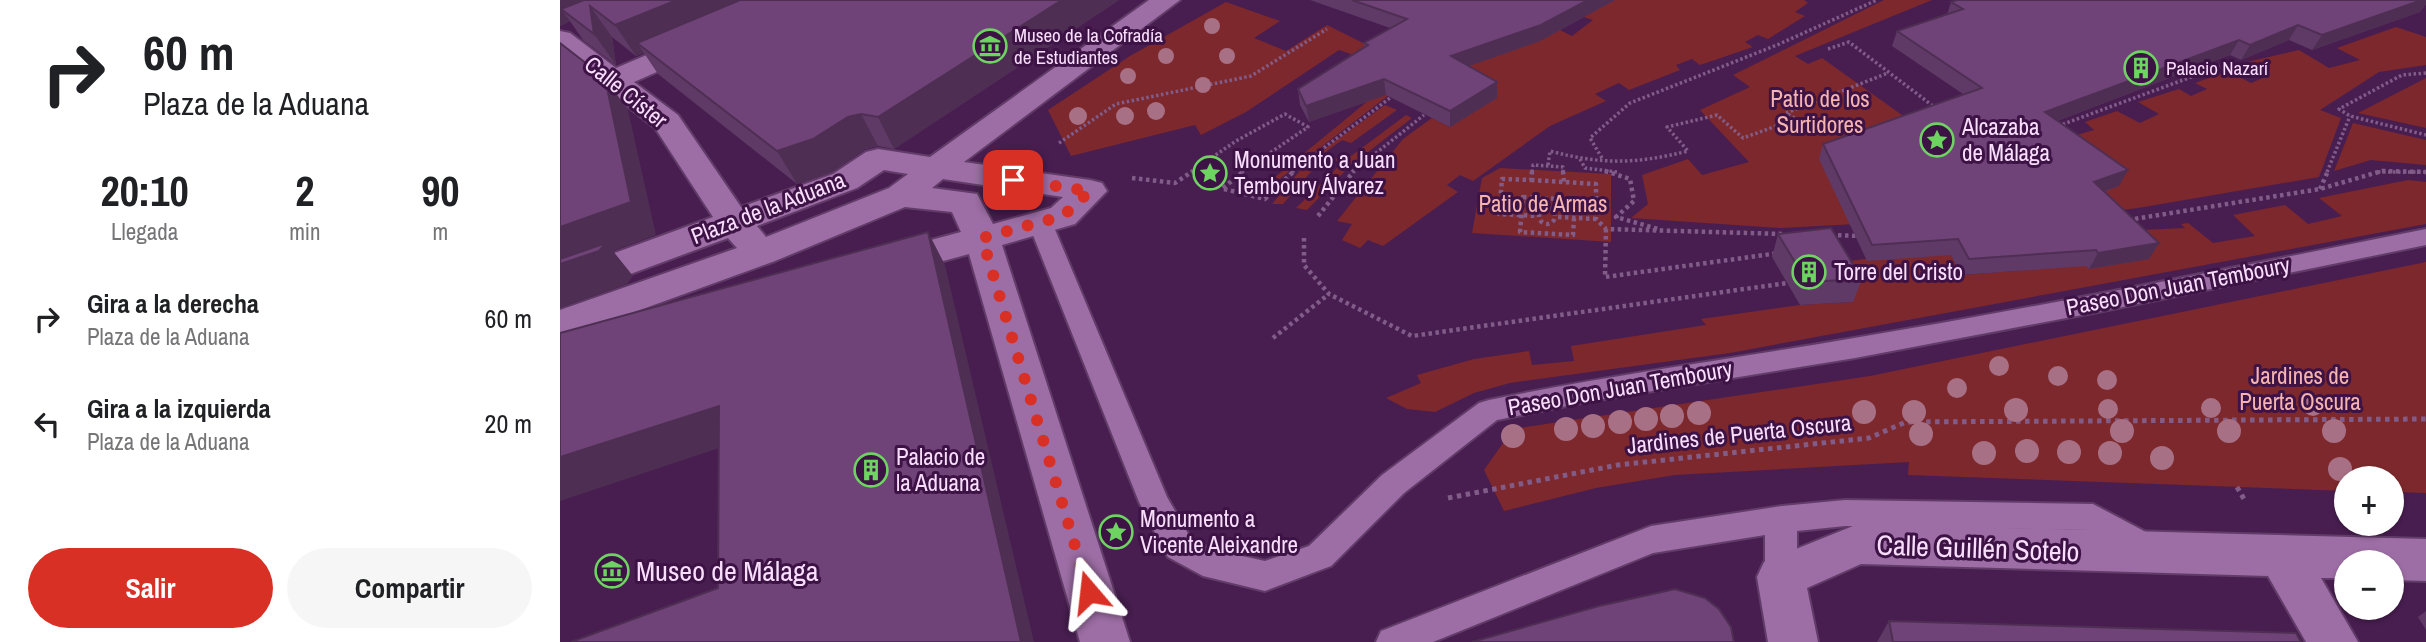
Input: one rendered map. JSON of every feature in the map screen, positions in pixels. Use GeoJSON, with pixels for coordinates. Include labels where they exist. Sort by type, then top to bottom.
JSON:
{"type":"FeatureCollection","features":[{"type":"Feature","properties":{"kind":"street"},"geometry":{"type":"LineString","coordinates":[[568,345],[762,252],[901,196],[1167,0]]}},
{"type":"Feature","properties":{"kind":"street"},"geometry":{"type":"LineString","coordinates":[[614,79],[722,33]]}},
{"type":"Feature","properties":{"kind":"street","name":"Calle Císter"},"geometry":{"type":"LineString","coordinates":[[569,34],[614,79],[667,122],[734,223],[762,252]]}},
{"type":"Feature","properties":{"kind":"street","name":"Plaza de la Aduana"},"geometry":{"type":"LineString","coordinates":[[560,287],[845,181],[878,159],[1090,191],[1063,216],[1039,220],[974,220],[850,275]]}},
{"type":"Feature","properties":{"kind":"street"},"geometry":{"type":"LineString","coordinates":[[901,196],[974,220],[1105,642]]}},
{"type":"Feature","properties":{"kind":"street","name":"Calle Guillén Sotelo"},"geometry":{"type":"LineString","coordinates":[[1782,577],[1858,544],[2156,554],[2426,559]]}},
{"type":"Feature","properties":{"kind":"street"},"geometry":{"type":"LineString","coordinates":[[2282,557],[2333,642]]}},
{"type":"Feature","properties":{"kind":"street"},"geometry":{"type":"LineString","coordinates":[[1782,577],[1793,642]]}},
{"type":"Feature","properties":{"kind":"lane","name":"Paseo Don Juan Temboury"},"geometry":{"type":"LineString","coordinates":[[1039,220],[1154,502],[1179,547],[1203,562],[1265,576],[1320,556],[1393,484],[1489,411],[1586,391],[1855,348],[2426,237]]}},
{"type":"Feature","properties":{"kind":"lane","name":"Calle Guillén Sotelo"},"geometry":{"type":"LineString","coordinates":[[1392,642],[1651,540],[1782,519],[1844,513],[2093,517],[2156,554]]}},
{"type":"Feature","properties":{"kind":"lane"},"geometry":{"type":"LineString","coordinates":[[1782,519],[1779,550],[1782,577]]}},
{"type":"Feature","properties":{"kind":"path"},"geometry":{"type":"LineString","coordinates":[[1603,158],[1590,138],[1630,103],[1777,45],[1877,0]]}},
{"type":"Feature","properties":{"kind":"path"},"geometry":{"type":"LineString","coordinates":[[1052,148],[1116,104],[1251,76],[1327,29]]}},
{"type":"Feature","properties":{"kind":"path"},"geometry":{"type":"LineString","coordinates":[[1828,50],[1849,43],[1941,112]]}},
{"type":"Feature","properties":{"kind":"path"},"geometry":{"type":"LineString","coordinates":[[2046,131],[2232,62]]}},
{"type":"Feature","properties":{"kind":"path"},"geometry":{"type":"LineString","coordinates":[[1548,165],[1550,151],[1580,159],[1643,162],[1688,151],[1667,127],[1717,115],[1744,138],[1796,120],[1786,113],[1888,73]]}},
{"type":"Feature","properties":{"kind":"path"},"geometry":{"type":"LineString","coordinates":[[2426,73],[2402,75],[2339,109],[2350,116],[2426,135]]}},
{"type":"Feature","properties":{"kind":"path"},"geometry":{"type":"LineString","coordinates":[[1144,178],[1175,183],[1236,141],[1285,114],[1308,127],[1262,156],[1223,188],[1265,199],[1306,159],[1404,87]]}},
{"type":"Feature","properties":{"kind":"path"},"geometry":{"type":"LineString","coordinates":[[1318,216],[1353,172],[1424,115]]}},
{"type":"Feature","properties":{"kind":"path"},"geometry":{"type":"LineString","coordinates":[[2320,189],[2350,116]]}},
{"type":"Feature","properties":{"kind":"path"},"geometry":{"type":"LineString","coordinates":[[1580,159],[1585,168],[1617,172],[1630,179],[1634,201],[1616,217],[1665,232]]}},
{"type":"Feature","properties":{"kind":"path"},"geometry":{"type":"LineString","coordinates":[[1531,180],[1533,165],[1548,165],[1563,166],[1564,182]]}},
{"type":"Feature","properties":{"kind":"path"},"geometry":{"type":"LineString","coordinates":[[2119,221],[2320,189],[2382,172],[2426,172]]}},
{"type":"Feature","properties":{"kind":"path"},"geometry":{"type":"LineString","coordinates":[[1547,223],[1537,216],[1499,214],[1502,179],[1596,184],[1596,219]]}},
{"type":"Feature","properties":{"kind":"path"},"geometry":{"type":"LineString","coordinates":[[1523,197],[1549,199],[1575,200],[1573,235],[1520,232],[1523,197]]}},
{"type":"Feature","properties":{"kind":"path"},"geometry":{"type":"LineString","coordinates":[[1548,209],[1549,199]]}},
{"type":"Feature","properties":{"kind":"path"},"geometry":{"type":"LineString","coordinates":[[1537,216],[1548,209]]}},
{"type":"Feature","properties":{"kind":"path"},"geometry":{"type":"LineString","coordinates":[[1548,209],[1558,217]]}},
{"type":"Feature","properties":{"kind":"path"},"geometry":{"type":"LineString","coordinates":[[1547,223],[1558,217],[1596,219],[1606,229],[1795,234]]}},
{"type":"Feature","properties":{"kind":"path"},"geometry":{"type":"LineString","coordinates":[[1546,234],[1547,223]]}},
{"type":"Feature","properties":{"kind":"path"},"geometry":{"type":"LineString","coordinates":[[1606,229],[1605,277],[1780,253]]}},
{"type":"Feature","properties":{"kind":"path"},"geometry":{"type":"LineString","coordinates":[[1822,235],[1862,236]]}},
{"type":"Feature","properties":{"kind":"path"},"geometry":{"type":"LineString","coordinates":[[1304,238],[1304,265],[1329,294],[1412,335],[1787,283]]}},
{"type":"Feature","properties":{"kind":"path"},"geometry":{"type":"LineString","coordinates":[[1273,338],[1329,294]]}},
{"type":"Feature","properties":{"kind":"path","name":"Jardines de Puerta Oscura"},"geometry":{"type":"LineString","coordinates":[[1393,484],[1452,499],[1618,465],[1868,438],[1906,422],[2426,419]]}},
{"type":"Feature","properties":{"kind":"path"},"geometry":{"type":"LineString","coordinates":[[2237,487],[2244,499]]}},
{"type":"Feature","properties":{"kind":"green space"},"geometry":{"type":"Polygon","coordinates":[[[1594,0],[1804,0],[1808,3],[1795,12],[1805,16],[1768,39],[1758,35],[1745,42],[1753,47],[1700,65],[1692,59],[1676,65],[1680,70],[1629,90],[1619,83],[1595,94],[1606,101],[1550,126],[1473,181],[1460,175],[1447,185],[1458,192],[1383,246],[1368,240],[1360,248],[1342,240],[1352,224],[1337,221],[1403,139],[1432,118],[1450,127],[1496,98],[1458,63],[1509,52],[1560,30],[1572,36],[1593,20],[1581,16],[1594,0]]]}},
{"type":"Feature","properties":{"kind":"green space","name":"Patio de los Surtidores"},"geometry":{"type":"Polygon","coordinates":[[[1884,0],[1932,0],[1795,56],[1808,64],[1822,58],[1916,125],[1973,218],[1780,228],[1631,218],[1648,204],[1642,175],[1688,159],[1702,175],[1749,162],[1700,110],[1750,87],[1733,75],[1884,0]]]}},
{"type":"Feature","properties":{"kind":"green space"},"geometry":{"type":"Polygon","coordinates":[[[1226,2],[1280,21],[1254,38],[1286,51],[1327,25],[1379,51],[1365,59],[1339,50],[1246,112],[1201,135],[1195,125],[1071,156],[1048,110],[1130,56],[1226,2]]]}},
{"type":"Feature","properties":{"kind":"green space"},"geometry":{"type":"Polygon","coordinates":[[[2396,27],[2426,37],[2426,65],[2379,72],[2320,110],[2341,118],[2319,177],[2138,208],[1983,226],[2077,135],[2094,130],[2085,122],[2117,111],[2140,123],[2159,114],[2138,102],[2179,89],[2191,96],[2207,89],[2195,83],[2228,71],[2251,83],[2270,75],[2247,62],[2299,50],[2329,68],[2360,60],[2337,48],[2396,27]]]}},
{"type":"Feature","properties":{"kind":"green space"},"geometry":{"type":"Polygon","coordinates":[[[2426,78],[2426,128],[2358,113],[2426,78]]]}},
{"type":"Feature","properties":{"kind":"green space"},"geometry":{"type":"Polygon","coordinates":[[[1380,91],[1389,95],[1260,194],[1257,192],[1380,91]]]}},
{"type":"Feature","properties":{"kind":"green space"},"geometry":{"type":"Polygon","coordinates":[[[1385,105],[1397,110],[1351,143],[1342,140],[1312,162],[1317,165],[1283,204],[1272,204],[1309,160],[1385,105]]]}},
{"type":"Feature","properties":{"kind":"green space"},"geometry":{"type":"Polygon","coordinates":[[[1406,115],[1412,118],[1350,166],[1307,210],[1296,208],[1342,163],[1335,160],[1342,153],[1351,156],[1406,115]]]}},
{"type":"Feature","properties":{"kind":"green space"},"geometry":{"type":"Polygon","coordinates":[[[2353,123],[2426,140],[2426,165],[2371,160],[2334,171],[2353,123]]]}},
{"type":"Feature","properties":{"kind":"green space","name":"Patio de Armas"},"geometry":{"type":"Polygon","coordinates":[[[1500,168],[1611,174],[1611,242],[1472,233],[1482,178],[1500,168]]]}},
{"type":"Feature","properties":{"kind":"green space"},"geometry":{"type":"Polygon","coordinates":[[[2408,180],[2426,182],[2426,224],[1730,353],[1510,383],[1474,393],[1435,412],[1407,409],[1386,398],[1421,383],[1417,375],[1474,359],[1529,351],[1532,365],[1574,361],[1571,346],[1706,325],[1701,319],[1800,305],[1853,302],[1832,263],[1948,249],[1962,275],[2015,271],[2120,231],[2185,228],[2181,224],[2188,223],[2213,243],[2255,236],[2233,215],[2285,205],[2308,224],[2342,216],[2319,198],[2408,180]]]}},
{"type":"Feature","properties":{"kind":"green space","name":"Jardines de Puerta Oscura"},"geometry":{"type":"Polygon","coordinates":[[[2426,262],[2426,493],[2404,492],[2404,466],[2334,466],[2334,491],[1908,475],[1909,462],[1675,475],[1596,488],[1504,511],[1484,470],[1513,429],[1870,376],[2426,262]]]}},
{"type":"Feature","properties":{"kind":"building"},"geometry":{"type":"Polygon","coordinates":[[[584,0],[677,0],[615,25],[590,6],[594,34],[561,9],[584,0]]]}},
{"type":"Feature","properties":{"kind":"building"},"geometry":{"type":"Polygon","coordinates":[[[740,0],[1062,0],[878,117],[861,114],[848,117],[813,139],[777,151],[637,43],[740,0]]]}},
{"type":"Feature","properties":{"kind":"building"},"geometry":{"type":"Polygon","coordinates":[[[1352,0],[1588,0],[1541,25],[1451,56],[1497,82],[1450,111],[1384,79],[1306,106],[1298,89],[1368,45],[1364,43],[1407,19],[1352,0]]]}},
{"type":"Feature","properties":{"kind":"building"},"geometry":{"type":"Polygon","coordinates":[[[2422,0],[2322,35],[2298,25],[2250,45],[2239,40],[2045,112],[2128,170],[2094,182],[2159,243],[2098,253],[2096,250],[1969,259],[1958,239],[1872,245],[1823,144],[1982,88],[1897,31],[1963,9],[1951,2],[2422,0]]]}},
{"type":"Feature","properties":{"kind":"building"},"geometry":{"type":"Polygon","coordinates":[[[560,43],[605,78],[631,202],[560,227],[560,43]]]}},
{"type":"Feature","properties":{"kind":"building"},"geometry":{"type":"Polygon","coordinates":[[[1831,228],[1862,279],[1807,282],[1778,234],[1831,228]]]}},
{"type":"Feature","properties":{"kind":"building","name":"Palacio de la Aduana"},"geometry":{"type":"Polygon","coordinates":[[[928,232],[1021,642],[571,642],[718,588],[719,406],[560,457],[560,333],[928,232]]]}},
{"type":"Feature","properties":{"kind":"building"},"geometry":{"type":"Polygon","coordinates":[[[606,243],[599,251],[560,264],[560,259],[606,243]]]}},
{"type":"Feature","properties":{"kind":"building"},"geometry":{"type":"Polygon","coordinates":[[[1675,589],[1705,598],[1719,609],[1731,627],[1734,642],[1472,642],[1599,606],[1675,589]]]}},
{"type":"Feature","properties":{"kind":"building"},"geometry":{"type":"Polygon","coordinates":[[[1889,621],[2296,633],[2301,642],[1893,642],[1889,621]]]}},
{"type":"Feature","properties":{"kind":"place","name":"Museo de la Cofradía de Estudiantes"},"geometry":{"type":"Point","coordinates":[990,46]}},
{"type":"Feature","properties":{"kind":"place","name":"Palacio Nazarí"},"geometry":{"type":"Point","coordinates":[2141,68]}},
{"type":"Feature","properties":{"kind":"place","name":"Alcazaba de Málaga"},"geometry":{"type":"Point","coordinates":[1937,140]}},
{"type":"Feature","properties":{"kind":"place","name":"Monumento a Juan Temboury Álvarez"},"geometry":{"type":"Point","coordinates":[1210,173]}},
{"type":"Feature","properties":{"kind":"place","name":"Torre del Cristo"},"geometry":{"type":"Point","coordinates":[1809,272]}},
{"type":"Feature","properties":{"kind":"place","name":"Palacio de la Aduana"},"geometry":{"type":"Point","coordinates":[871,470]}},
{"type":"Feature","properties":{"kind":"place","name":"Monumento a Vicente Aleixandre"},"geometry":{"type":"Point","coordinates":[1116,532]}},
{"type":"Feature","properties":{"kind":"place","name":"Museo de Málaga"},"geometry":{"type":"Point","coordinates":[612,571]}},
{"type":"Feature","properties":{"kind":"route"},"geometry":{"type":"LineString","coordinates":[[1013,180],[1090,191],[1063,216],[1039,220],[982,238],[1089,592]]}}]}
